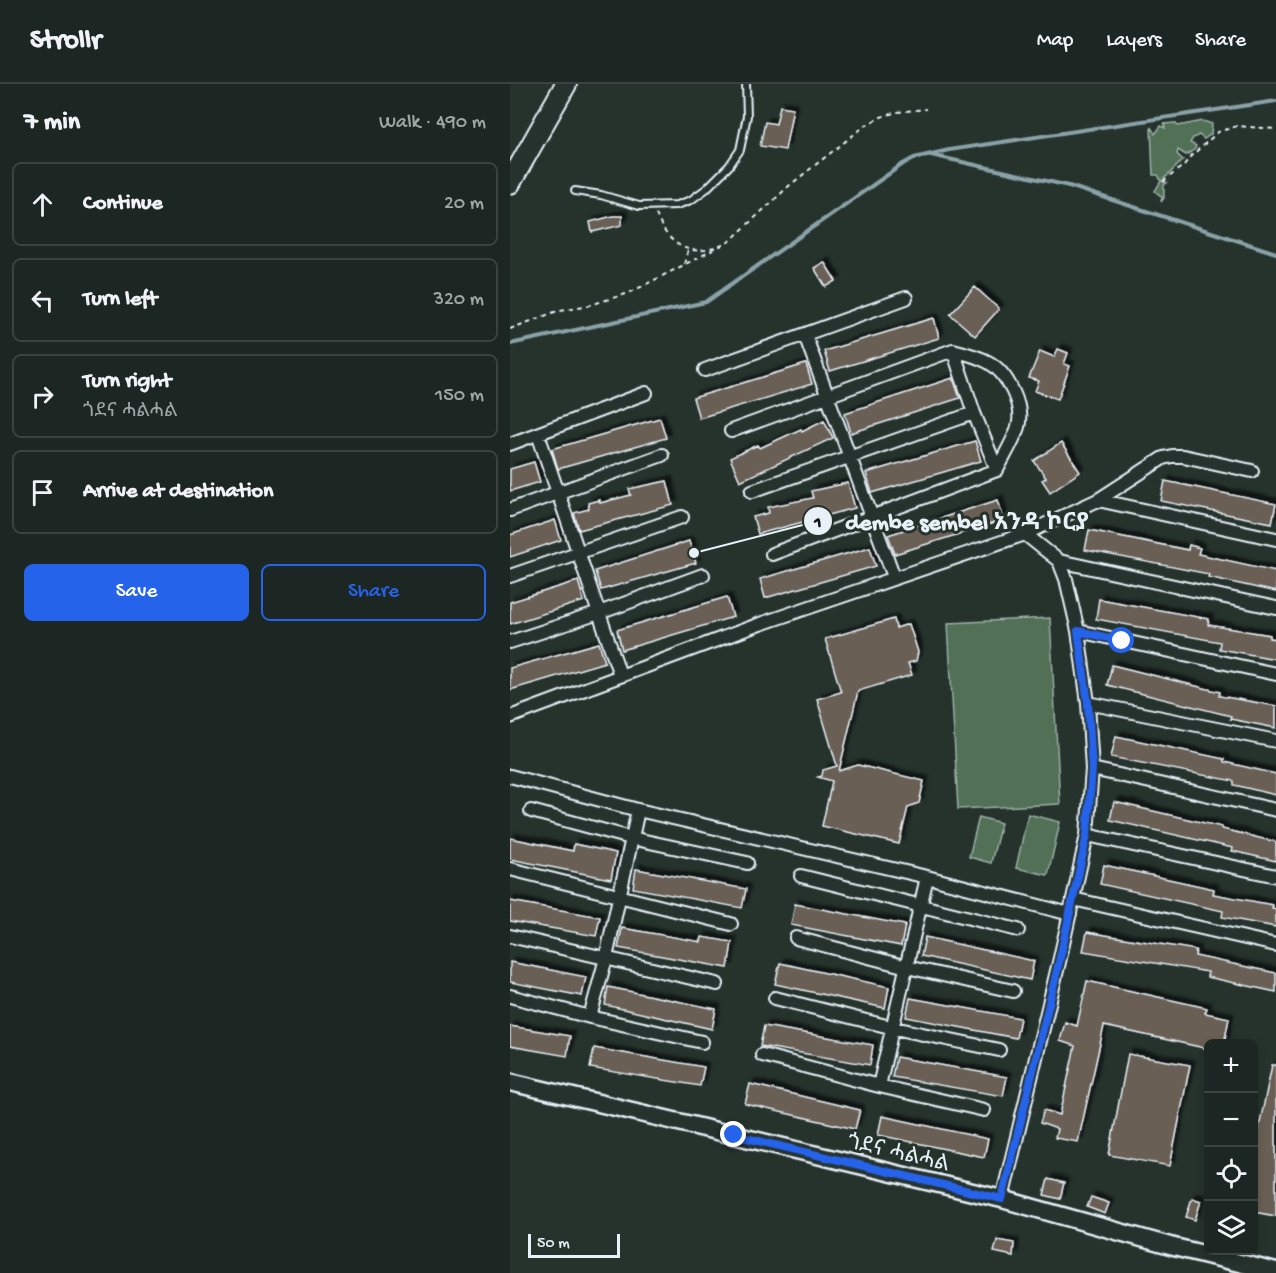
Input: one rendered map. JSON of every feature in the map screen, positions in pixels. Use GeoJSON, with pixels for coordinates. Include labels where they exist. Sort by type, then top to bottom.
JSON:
{"type":"FeatureCollection","features":[{"type":"Feature","properties":{"kind":"main road"},"geometry":{"type":"LineString","coordinates":[[510,183],[566,84]]}},
{"type":"Feature","properties":{"kind":"street"},"geometry":{"type":"LineString","coordinates":[[705,370],[906,298]]}},
{"type":"Feature","properties":{"kind":"street"},"geometry":{"type":"LineString","coordinates":[[805,335],[894,577]]}},
{"type":"Feature","properties":{"kind":"street"},"geometry":{"type":"LineString","coordinates":[[953,350],[974,413],[997,470]]}},
{"type":"Feature","properties":{"kind":"street"},"geometry":{"type":"LineString","coordinates":[[731,430],[953,350],[974,355],[991,363],[1011,388],[1018,410],[1019,425],[997,470],[771,554]]}},
{"type":"Feature","properties":{"kind":"street"},"geometry":{"type":"LineString","coordinates":[[510,444],[646,393]]}},
{"type":"Feature","properties":{"kind":"street"},"geometry":{"type":"LineString","coordinates":[[752,491],[974,413]]}},
{"type":"Feature","properties":{"kind":"street"},"geometry":{"type":"LineString","coordinates":[[538,434],[560,493],[620,675]]}},
{"type":"Feature","properties":{"kind":"street"},"geometry":{"type":"LineString","coordinates":[[510,510],[662,455]]}},
{"type":"Feature","properties":{"kind":"street"},"geometry":{"type":"LineString","coordinates":[[510,717],[894,577],[1024,534],[1098,500],[1164,458],[1183,456],[1252,471]]}},
{"type":"Feature","properties":{"kind":"street"},"geometry":{"type":"LineString","coordinates":[[1098,500],[1276,539]]}},
{"type":"Feature","properties":{"kind":"street"},"geometry":{"type":"LineString","coordinates":[[510,576],[682,517]]}},
{"type":"Feature","properties":{"kind":"street"},"geometry":{"type":"LineString","coordinates":[[1024,534],[1059,561],[1276,608]]}},
{"type":"Feature","properties":{"kind":"street"},"geometry":{"type":"LineString","coordinates":[[1002,1199],[1087,835],[1092,769],[1088,703],[1078,631],[1059,561]]}},
{"type":"Feature","properties":{"kind":"street"},"geometry":{"type":"LineString","coordinates":[[510,642],[703,575]]}},
{"type":"Feature","properties":{"kind":"street"},"geometry":{"type":"LineString","coordinates":[[1078,631],[1276,674]]}},
{"type":"Feature","properties":{"kind":"street"},"geometry":{"type":"LineString","coordinates":[[1088,703],[1276,741]]}},
{"type":"Feature","properties":{"kind":"street"},"geometry":{"type":"LineString","coordinates":[[1092,769],[1276,810]]}},
{"type":"Feature","properties":{"kind":"street"},"geometry":{"type":"LineString","coordinates":[[510,776],[638,810],[1070,914]]}},
{"type":"Feature","properties":{"kind":"street"},"geometry":{"type":"LineString","coordinates":[[590,1017],[606,958],[638,810]]}},
{"type":"Feature","properties":{"kind":"street"},"geometry":{"type":"LineString","coordinates":[[531,811],[631,838],[747,863]]}},
{"type":"Feature","properties":{"kind":"street"},"geometry":{"type":"LineString","coordinates":[[1087,835],[1276,876]]}},
{"type":"Feature","properties":{"kind":"street"},"geometry":{"type":"LineString","coordinates":[[510,869],[731,924]]}},
{"type":"Feature","properties":{"kind":"street"},"geometry":{"type":"LineString","coordinates":[[801,876],[1018,930]]}},
{"type":"Feature","properties":{"kind":"street"},"geometry":{"type":"LineString","coordinates":[[879,1086],[927,878]]}},
{"type":"Feature","properties":{"kind":"street"},"geometry":{"type":"LineString","coordinates":[[1073,898],[1276,945]]}},
{"type":"Feature","properties":{"kind":"street"},"geometry":{"type":"LineString","coordinates":[[510,936],[717,984]]}},
{"type":"Feature","properties":{"kind":"street"},"geometry":{"type":"LineString","coordinates":[[796,938],[1013,992]]}},
{"type":"Feature","properties":{"kind":"street"},"geometry":{"type":"LineString","coordinates":[[510,996],[702,1042]]}},
{"type":"Feature","properties":{"kind":"street"},"geometry":{"type":"LineString","coordinates":[[775,998],[894,1029],[999,1050]]}},
{"type":"Feature","properties":{"kind":"street"},"geometry":{"type":"LineString","coordinates":[[762,1055],[879,1086],[984,1110]]}},
{"type":"Feature","properties":{"kind":"street","name":"ጎደና ሓልሓል"},"geometry":{"type":"LineString","coordinates":[[510,1082],[1002,1199],[1276,1272]]}},
{"type":"Feature","properties":{"kind":"lane"},"geometry":{"type":"LineString","coordinates":[[574,191],[602,195],[639,206],[677,205],[691,200],[706,189],[729,166],[740,150],[747,116],[746,84]]}},
{"type":"Feature","properties":{"kind":"path"},"geometry":{"type":"LineString","coordinates":[[510,329],[560,310],[590,305],[629,293],[718,248],[730,241],[815,164],[866,125],[897,112],[926,109]]}},
{"type":"Feature","properties":{"kind":"path"},"geometry":{"type":"LineString","coordinates":[[1163,182],[1218,132],[1238,126],[1276,129]]}},
{"type":"Feature","properties":{"kind":"path"},"geometry":{"type":"LineString","coordinates":[[655,206],[656,215],[672,241],[688,249],[705,251],[718,248]]}},
{"type":"Feature","properties":{"kind":"path"},"geometry":{"type":"LineString","coordinates":[[683,266],[688,249]]}},
{"type":"Feature","properties":{"kind":"green space"},"geometry":{"type":"Polygon","coordinates":[[[1203,121],[1212,124],[1211,134],[1204,139],[1199,135],[1193,138],[1190,143],[1196,146],[1195,149],[1186,155],[1178,150],[1177,154],[1183,160],[1162,181],[1167,183],[1164,185],[1164,198],[1161,202],[1162,197],[1155,191],[1161,181],[1158,175],[1153,175],[1151,127],[1155,134],[1161,126],[1165,128],[1164,124],[1175,123],[1178,126],[1203,121]]]}},
{"type":"Feature","properties":{"kind":"green space"},"geometry":{"type":"Polygon","coordinates":[[[1050,618],[1060,804],[958,809],[948,623],[1050,618]]]}},
{"type":"Feature","properties":{"kind":"green space"},"geometry":{"type":"Polygon","coordinates":[[[1028,814],[1060,822],[1048,875],[1016,868],[1028,814]]]}},
{"type":"Feature","properties":{"kind":"green space"},"geometry":{"type":"Polygon","coordinates":[[[979,817],[1001,823],[991,863],[969,857],[979,817]]]}},
{"type":"Feature","properties":{"kind":"building"},"geometry":{"type":"Polygon","coordinates":[[[780,106],[793,108],[785,150],[760,146],[765,122],[776,124],[780,106]]]}},
{"type":"Feature","properties":{"kind":"building"},"geometry":{"type":"Polygon","coordinates":[[[622,216],[622,225],[592,232],[590,222],[622,216]]]}},
{"type":"Feature","properties":{"kind":"building"},"geometry":{"type":"Polygon","coordinates":[[[824,262],[836,281],[826,287],[814,268],[824,262]]]}},
{"type":"Feature","properties":{"kind":"building"},"geometry":{"type":"Polygon","coordinates":[[[975,287],[999,309],[975,336],[950,314],[975,287]]]}},
{"type":"Feature","properties":{"kind":"building"},"geometry":{"type":"Polygon","coordinates":[[[934,318],[939,338],[830,371],[824,351],[934,318]]]}},
{"type":"Feature","properties":{"kind":"building"},"geometry":{"type":"Polygon","coordinates":[[[1058,349],[1068,353],[1064,364],[1070,366],[1058,399],[1035,391],[1039,381],[1029,378],[1040,351],[1054,357],[1058,349]]]}},
{"type":"Feature","properties":{"kind":"building"},"geometry":{"type":"Polygon","coordinates":[[[806,364],[812,384],[699,418],[693,398],[806,364]]]}},
{"type":"Feature","properties":{"kind":"building"},"geometry":{"type":"Polygon","coordinates":[[[953,378],[960,398],[851,433],[845,413],[953,378]]]}},
{"type":"Feature","properties":{"kind":"building"},"geometry":{"type":"Polygon","coordinates":[[[660,418],[666,438],[558,469],[552,449],[660,418]]]}},
{"type":"Feature","properties":{"kind":"building"},"geometry":{"type":"Polygon","coordinates":[[[824,420],[833,438],[740,481],[730,458],[758,445],[760,448],[824,420]]]}},
{"type":"Feature","properties":{"kind":"building"},"geometry":{"type":"Polygon","coordinates":[[[975,441],[981,461],[872,493],[866,473],[975,441]]]}},
{"type":"Feature","properties":{"kind":"building"},"geometry":{"type":"Polygon","coordinates":[[[1061,443],[1080,472],[1050,492],[1042,480],[1046,478],[1034,461],[1061,443]]]}},
{"type":"Feature","properties":{"kind":"building"},"geometry":{"type":"Polygon","coordinates":[[[534,462],[540,482],[510,491],[510,469],[534,462]]]}},
{"type":"Feature","properties":{"kind":"building"},"geometry":{"type":"Polygon","coordinates":[[[667,481],[673,505],[579,530],[574,513],[589,509],[588,503],[599,500],[600,503],[631,495],[629,489],[667,481]]]}},
{"type":"Feature","properties":{"kind":"building"},"geometry":{"type":"Polygon","coordinates":[[[1165,481],[1276,504],[1272,523],[1161,501],[1165,481]]]}},
{"type":"Feature","properties":{"kind":"building"},"geometry":{"type":"Polygon","coordinates":[[[848,483],[855,508],[758,534],[753,517],[769,513],[768,507],[813,498],[811,491],[848,483]]]}},
{"type":"Feature","properties":{"kind":"building"},"geometry":{"type":"Polygon","coordinates":[[[998,500],[1004,520],[895,554],[888,535],[998,500]]]}},
{"type":"Feature","properties":{"kind":"building"},"geometry":{"type":"Polygon","coordinates":[[[555,520],[561,540],[510,557],[510,535],[555,520]]]}},
{"type":"Feature","properties":{"kind":"building"},"geometry":{"type":"Polygon","coordinates":[[[1089,530],[1188,550],[1189,545],[1200,548],[1198,554],[1276,571],[1276,592],[1208,577],[1209,574],[1085,550],[1089,530]]]}},
{"type":"Feature","properties":{"kind":"building"},"geometry":{"type":"Polygon","coordinates":[[[689,541],[696,563],[601,590],[595,571],[689,541]]]}},
{"type":"Feature","properties":{"kind":"building"},"geometry":{"type":"Polygon","coordinates":[[[870,547],[876,566],[765,598],[760,579],[870,547]]]}},
{"type":"Feature","properties":{"kind":"building"},"geometry":{"type":"Polygon","coordinates":[[[578,581],[584,601],[510,624],[510,602],[578,581]]]}},
{"type":"Feature","properties":{"kind":"building"},"geometry":{"type":"Polygon","coordinates":[[[727,597],[733,617],[622,650],[617,630],[727,597]]]}},
{"type":"Feature","properties":{"kind":"building"},"geometry":{"type":"Polygon","coordinates":[[[1099,599],[1209,619],[1208,625],[1270,635],[1270,638],[1276,639],[1276,659],[1219,649],[1220,642],[1096,619],[1099,599]]]}},
{"type":"Feature","properties":{"kind":"building"},"geometry":{"type":"Polygon","coordinates":[[[894,619],[896,628],[909,624],[918,652],[916,661],[908,663],[912,675],[858,691],[839,771],[858,765],[924,781],[919,803],[908,807],[899,844],[822,826],[832,781],[818,777],[822,776],[823,770],[837,766],[817,699],[841,692],[825,639],[894,619]]]}},
{"type":"Feature","properties":{"kind":"building"},"geometry":{"type":"Polygon","coordinates":[[[599,643],[605,662],[510,690],[510,668],[599,643]]]}},
{"type":"Feature","properties":{"kind":"building"},"geometry":{"type":"Polygon","coordinates":[[[1112,665],[1220,692],[1219,696],[1276,706],[1276,728],[1230,719],[1231,716],[1107,685],[1112,665]]]}},
{"type":"Feature","properties":{"kind":"building"},"geometry":{"type":"Polygon","coordinates":[[[1116,736],[1224,759],[1224,762],[1276,774],[1276,795],[1234,785],[1234,781],[1111,757],[1116,736]]]}},
{"type":"Feature","properties":{"kind":"building"},"geometry":{"type":"Polygon","coordinates":[[[1114,802],[1276,842],[1276,861],[1232,851],[1233,848],[1110,820],[1114,802]]]}},
{"type":"Feature","properties":{"kind":"building"},"geometry":{"type":"Polygon","coordinates":[[[510,838],[573,851],[574,844],[616,853],[611,879],[510,859],[510,838]]]}},
{"type":"Feature","properties":{"kind":"building"},"geometry":{"type":"Polygon","coordinates":[[[1104,865],[1214,889],[1213,894],[1273,905],[1272,908],[1276,909],[1276,927],[1222,917],[1223,911],[1100,884],[1104,865]]]}},
{"type":"Feature","properties":{"kind":"building"},"geometry":{"type":"Polygon","coordinates":[[[636,869],[746,889],[742,908],[633,888],[636,869]]]}},
{"type":"Feature","properties":{"kind":"building"},"geometry":{"type":"Polygon","coordinates":[[[510,901],[600,917],[596,936],[510,921],[510,901]]]}},
{"type":"Feature","properties":{"kind":"building"},"geometry":{"type":"Polygon","coordinates":[[[795,904],[905,925],[901,946],[791,925],[795,904]]]}},
{"type":"Feature","properties":{"kind":"building"},"geometry":{"type":"Polygon","coordinates":[[[622,928],[701,942],[702,937],[732,942],[728,968],[618,948],[622,928]]]}},
{"type":"Feature","properties":{"kind":"building"},"geometry":{"type":"Polygon","coordinates":[[[1087,932],[1196,950],[1195,956],[1276,973],[1276,992],[1207,977],[1208,972],[1083,951],[1087,932]]]}},
{"type":"Feature","properties":{"kind":"building"},"geometry":{"type":"Polygon","coordinates":[[[925,937],[1034,961],[1030,980],[921,956],[925,937]]]}},
{"type":"Feature","properties":{"kind":"building"},"geometry":{"type":"Polygon","coordinates":[[[510,962],[586,977],[582,996],[510,982],[510,962]]]}},
{"type":"Feature","properties":{"kind":"building"},"geometry":{"type":"Polygon","coordinates":[[[780,963],[889,987],[885,1008],[775,984],[780,963]]]}},
{"type":"Feature","properties":{"kind":"building"},"geometry":{"type":"Polygon","coordinates":[[[1087,981],[1207,1008],[1205,1013],[1229,1018],[1225,1039],[1204,1039],[1204,1048],[1104,1026],[1078,1142],[1055,1138],[1057,1129],[1040,1123],[1044,1110],[1060,1115],[1075,1046],[1060,1041],[1065,1022],[1077,1026],[1087,981]]]}},
{"type":"Feature","properties":{"kind":"building"},"geometry":{"type":"Polygon","coordinates":[[[608,987],[716,1009],[712,1029],[605,1005],[608,987]]]}},
{"type":"Feature","properties":{"kind":"building"},"geometry":{"type":"Polygon","coordinates":[[[910,998],[1020,1018],[1016,1038],[906,1017],[910,998]]]}},
{"type":"Feature","properties":{"kind":"building"},"geometry":{"type":"Polygon","coordinates":[[[510,1026],[570,1036],[567,1056],[510,1046],[510,1026]]]}},
{"type":"Feature","properties":{"kind":"building"},"geometry":{"type":"Polygon","coordinates":[[[764,1026],[873,1045],[870,1065],[760,1046],[764,1026]]]}},
{"type":"Feature","properties":{"kind":"building"},"geometry":{"type":"Polygon","coordinates":[[[594,1048],[704,1067],[700,1086],[590,1068],[594,1048]]]}},
{"type":"Feature","properties":{"kind":"building"},"geometry":{"type":"Polygon","coordinates":[[[1128,1054],[1190,1065],[1170,1166],[1109,1155],[1128,1054]]]}},
{"type":"Feature","properties":{"kind":"building"},"geometry":{"type":"Polygon","coordinates":[[[896,1057],[1007,1077],[1003,1096],[892,1077],[896,1057]]]}},
{"type":"Feature","properties":{"kind":"building"},"geometry":{"type":"Polygon","coordinates":[[[1272,1065],[1276,1065],[1276,1216],[1258,1213],[1258,1132],[1272,1065]]]}},
{"type":"Feature","properties":{"kind":"building"},"geometry":{"type":"Polygon","coordinates":[[[750,1084],[860,1110],[855,1129],[745,1104],[750,1084]]]}},
{"type":"Feature","properties":{"kind":"building"},"geometry":{"type":"Polygon","coordinates":[[[882,1116],[988,1139],[984,1157],[878,1135],[882,1116]]]}},
{"type":"Feature","properties":{"kind":"building"},"geometry":{"type":"Polygon","coordinates":[[[1048,1179],[1064,1183],[1060,1199],[1044,1195],[1048,1179]]]}},
{"type":"Feature","properties":{"kind":"building"},"geometry":{"type":"Polygon","coordinates":[[[1091,1197],[1109,1203],[1105,1214],[1087,1207],[1091,1197]]]}},
{"type":"Feature","properties":{"kind":"building"},"geometry":{"type":"Polygon","coordinates":[[[1192,1198],[1201,1201],[1195,1220],[1186,1217],[1192,1198]]]}},
{"type":"Feature","properties":{"kind":"building"},"geometry":{"type":"Polygon","coordinates":[[[997,1240],[1014,1243],[1013,1256],[994,1252],[997,1240]]]}},
{"type":"Feature","properties":{"kind":"waterway"},"geometry":{"type":"LineString","coordinates":[[510,344],[706,302],[914,158],[949,150],[1276,101]]}},
{"type":"Feature","properties":{"kind":"waterway"},"geometry":{"type":"LineString","coordinates":[[931,155],[1069,186],[1276,253]]}},
{"type":"Feature","properties":{"kind":"place","name":"dembe sembel አንዳ ኮርያ"},"geometry":{"type":"Point","coordinates":[694,553]}},
{"type":"Feature","properties":{"kind":"route"},"geometry":{"type":"LineString","coordinates":[[734,1135],[1002,1199],[1087,835],[1092,769],[1088,703],[1078,631],[1122,641]]}}]}
